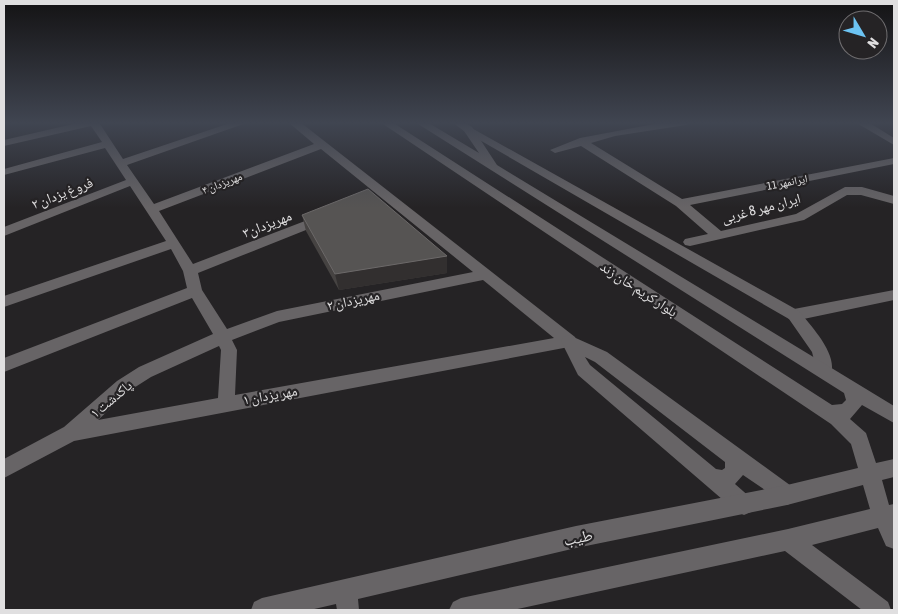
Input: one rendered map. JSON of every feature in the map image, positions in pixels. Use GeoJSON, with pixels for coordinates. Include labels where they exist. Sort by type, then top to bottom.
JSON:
{"type":"FeatureCollection","features":[{"type":"Feature","properties":{"kind":"street"},"geometry":{"type":"LineString","coordinates":[[4,172],[83,151]]}},
{"type":"Feature","properties":{"kind":"street","name":"مهر یزدان ۱"},"geometry":{"type":"LineString","coordinates":[[113,151],[174,243],[190,271],[195,291],[229,350],[226,404],[569,341]]}},
{"type":"Feature","properties":{"kind":"street"},"geometry":{"type":"LineString","coordinates":[[121,163],[158,151]]}},
{"type":"Feature","properties":{"kind":"street","name":"مهریزدان ۴"},"geometry":{"type":"LineString","coordinates":[[151,210],[307,151]]}},
{"type":"Feature","properties":{"kind":"street"},"geometry":{"type":"LineString","coordinates":[[329,151],[569,341],[601,357],[787,496]]}},
{"type":"Feature","properties":{"kind":"street","name":"بلوار کریم خان زند"},"geometry":{"type":"LineString","coordinates":[[429,151],[829,413],[859,439],[870,474],[889,516],[894,538]]}},
{"type":"Feature","properties":{"kind":"street","name":"بلوار کریم خان زند"},"geometry":{"type":"LineString","coordinates":[[466,151],[824,370],[894,415]]}},
{"type":"Feature","properties":{"kind":"street"},"geometry":{"type":"LineString","coordinates":[[483,151],[495,169]]}},
{"type":"Feature","properties":{"kind":"street"},"geometry":{"type":"LineString","coordinates":[[506,151],[794,315],[820,350],[824,370]]}},
{"type":"Feature","properties":{"kind":"street"},"geometry":{"type":"LineString","coordinates":[[596,151],[680,203],[718,235]]}},
{"type":"Feature","properties":{"kind":"street","name":"ایرانمهر 11"},"geometry":{"type":"LineString","coordinates":[[680,203],[894,161]]}},
{"type":"Feature","properties":{"kind":"street","name":"فروغ یزدان ۲"},"geometry":{"type":"LineString","coordinates":[[4,232],[132,182]]}},
{"type":"Feature","properties":{"kind":"street","name":"ایران مهر 8 غربی"},"geometry":{"type":"LineString","coordinates":[[690,242],[800,216],[845,192],[862,191],[894,200]]}},
{"type":"Feature","properties":{"kind":"street"},"geometry":{"type":"LineString","coordinates":[[365,202],[384,194]]}},
{"type":"Feature","properties":{"kind":"street","name":"مهریزدان۳"},"geometry":{"type":"LineString","coordinates":[[190,271],[338,212]]}},
{"type":"Feature","properties":{"kind":"street"},"geometry":{"type":"LineString","coordinates":[[4,302],[174,243]]}},
{"type":"Feature","properties":{"kind":"street","name":"مهریزدان ۲"},"geometry":{"type":"LineString","coordinates":[[223,337],[277,317],[485,275]]}},
{"type":"Feature","properties":{"kind":"street"},"geometry":{"type":"LineString","coordinates":[[4,364],[195,291]]}},
{"type":"Feature","properties":{"kind":"street"},"geometry":{"type":"LineString","coordinates":[[794,315],[894,295]]}},
{"type":"Feature","properties":{"kind":"street","name":"پاکدشت ۱"},"geometry":{"type":"LineString","coordinates":[[4,469],[71,433],[123,386],[145,372],[223,337]]}},
{"type":"Feature","properties":{"kind":"street"},"geometry":{"type":"LineString","coordinates":[[569,341],[584,370],[744,505]]}},
{"type":"Feature","properties":{"kind":"street"},"geometry":{"type":"LineString","coordinates":[[829,413],[847,412],[855,402],[851,388]]}},
{"type":"Feature","properties":{"kind":"street"},"geometry":{"type":"LineString","coordinates":[[71,433],[226,404]]}},
{"type":"Feature","properties":{"kind":"street"},"geometry":{"type":"LineString","coordinates":[[709,477],[725,480],[735,472],[734,457]]}},
{"type":"Feature","properties":{"kind":"street","name":"طیب"},"geometry":{"type":"LineString","coordinates":[[262,610],[346,600],[576,537],[787,496],[894,468]]}},
{"type":"Feature","properties":{"kind":"street"},"geometry":{"type":"LineString","coordinates":[[461,610],[788,540],[889,516]]}},
{"type":"Feature","properties":{"kind":"street"},"geometry":{"type":"LineString","coordinates":[[788,540],[880,610]]}},
{"type":"Feature","properties":{"kind":"building"},"geometry":{"type":"Polygon","coordinates":[[[368,189],[447,256],[335,274],[302,215],[368,189]]]}}]}
